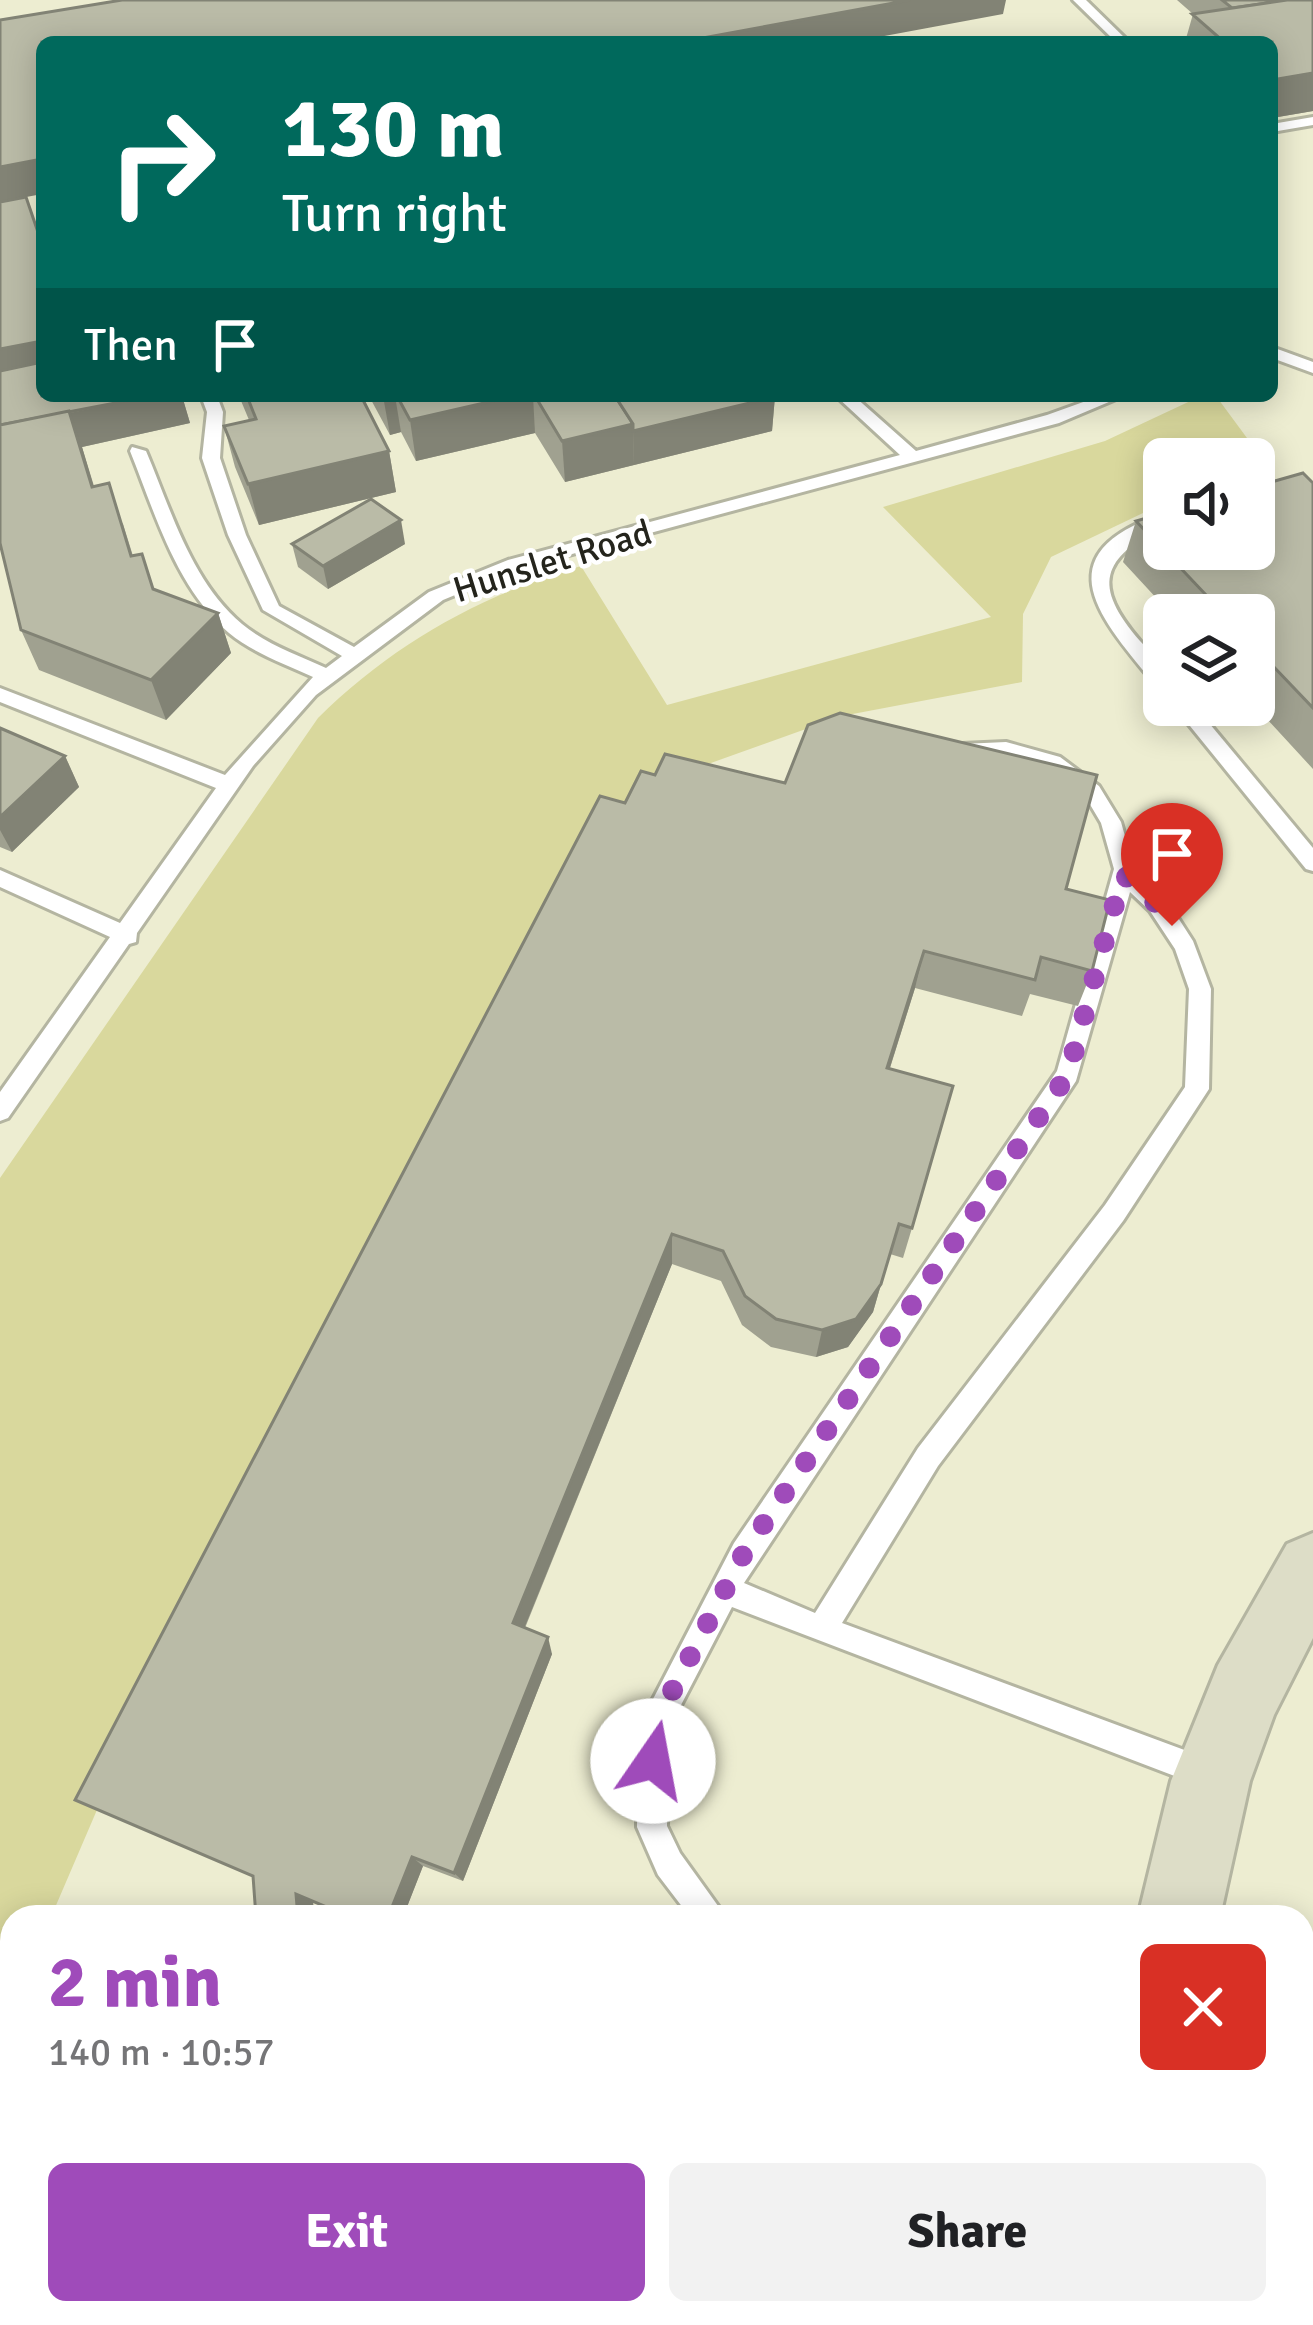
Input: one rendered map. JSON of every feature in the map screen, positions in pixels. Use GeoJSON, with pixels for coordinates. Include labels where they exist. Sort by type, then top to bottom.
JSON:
{"type":"FeatureCollection","features":[{"type":"Feature","properties":{"kind":"street"},"geometry":{"type":"LineString","coordinates":[[1181,1905],[1190,1840],[1242,1702],[1313,1570]]}},
{"type":"Feature","properties":{"kind":"lane"},"geometry":{"type":"LineString","coordinates":[[1080,0],[1117,36]]}},
{"type":"Feature","properties":{"kind":"lane"},"geometry":{"type":"LineString","coordinates":[[1278,127],[1313,122]]}},
{"type":"Feature","properties":{"kind":"lane"},"geometry":{"type":"LineString","coordinates":[[1278,354],[1309,367],[1313,384]]}},
{"type":"Feature","properties":{"kind":"lane"},"geometry":{"type":"LineString","coordinates":[[211,402],[211,458],[237,535],[272,610],[354,655]]}},
{"type":"Feature","properties":{"kind":"lane"},"geometry":{"type":"LineString","coordinates":[[851,402],[913,457]]}},
{"type":"Feature","properties":{"kind":"lane","name":"Hunslet Road"},"geometry":{"type":"LineString","coordinates":[[0,1111],[128,936],[229,785],[327,676],[436,596],[514,564],[913,457],[1095,402]]}},
{"type":"Feature","properties":{"kind":"lane"},"geometry":{"type":"LineString","coordinates":[[138,451],[170,525],[221,614],[239,632],[327,676]]}},
{"type":"Feature","properties":{"kind":"lane"},"geometry":{"type":"LineString","coordinates":[[1143,531],[1124,542],[1097,578],[1098,602],[1143,657]]}},
{"type":"Feature","properties":{"kind":"lane"},"geometry":{"type":"LineString","coordinates":[[0,695],[229,785]]}},
{"type":"Feature","properties":{"kind":"lane"},"geometry":{"type":"LineString","coordinates":[[1200,726],[1313,863]]}},
{"type":"Feature","properties":{"kind":"lane"},"geometry":{"type":"LineString","coordinates":[[701,1905],[669,1864],[652,1827],[653,1728],[744,1553],[1068,1074],[1123,874],[1111,822],[1092,791],[1053,762],[1006,749],[932,757]]}},
{"type":"Feature","properties":{"kind":"lane"},"geometry":{"type":"LineString","coordinates":[[821,1630],[928,1457],[1114,1213],[1197,1089],[1200,989],[1185,947],[1158,905],[1123,874]]}},
{"type":"Feature","properties":{"kind":"lane"},"geometry":{"type":"LineString","coordinates":[[0,878],[128,936]]}},
{"type":"Feature","properties":{"kind":"lane"},"geometry":{"type":"LineString","coordinates":[[726,1589],[821,1630],[1214,1776]]}},
{"type":"Feature","properties":{"kind":"shaded area"},"geometry":{"type":"Polygon","coordinates":[[[0,0],[1313,0],[1313,1905],[0,1905],[0,0]]]}},
{"type":"Feature","properties":{"kind":"shaded area"},"geometry":{"type":"Polygon","coordinates":[[[1188,402],[1220,402],[1247,438],[1143,438],[1143,513],[1051,557],[1023,614],[1022,682],[842,716],[683,773],[418,1150],[227,1507],[56,1905],[0,1905],[0,1178],[318,718],[376,668],[473,608],[581,566],[667,705],[991,617],[883,507],[1105,441],[1188,402]]]}},
{"type":"Feature","properties":{"kind":"building"},"geometry":{"type":"Polygon","coordinates":[[[122,0],[910,0],[714,36],[36,36],[36,160],[0,167],[0,20],[122,0]]]}},
{"type":"Feature","properties":{"kind":"building"},"geometry":{"type":"Polygon","coordinates":[[[1222,0],[1287,0],[1232,8],[1222,0]]]}},
{"type":"Feature","properties":{"kind":"building"},"geometry":{"type":"Polygon","coordinates":[[[1313,0],[1313,73],[1278,79],[1278,36],[1217,36],[1192,14],[1313,0]]]}},
{"type":"Feature","properties":{"kind":"building"},"geometry":{"type":"Polygon","coordinates":[[[26,197],[36,226],[36,342],[0,349],[0,202],[26,197]]]}},
{"type":"Feature","properties":{"kind":"building"},"geometry":{"type":"Polygon","coordinates":[[[36,363],[36,402],[121,402],[0,425],[0,371],[36,363]]]}},
{"type":"Feature","properties":{"kind":"building"},"geometry":{"type":"Polygon","coordinates":[[[249,402],[364,402],[389,451],[248,484],[224,426],[256,419],[249,402]]]}},
{"type":"Feature","properties":{"kind":"building"},"geometry":{"type":"Polygon","coordinates":[[[400,402],[488,402],[410,420],[400,402]]]}},
{"type":"Feature","properties":{"kind":"building"},"geometry":{"type":"Polygon","coordinates":[[[539,402],[619,402],[633,424],[562,441],[539,402]]]}},
{"type":"Feature","properties":{"kind":"building"},"geometry":{"type":"Polygon","coordinates":[[[619,402],[754,402],[633,431],[619,402]]]}},
{"type":"Feature","properties":{"kind":"building"},"geometry":{"type":"Polygon","coordinates":[[[69,411],[92,487],[109,483],[131,556],[142,554],[153,589],[218,613],[151,680],[21,630],[0,543],[0,425],[69,411]]]}},
{"type":"Feature","properties":{"kind":"building"},"geometry":{"type":"Polygon","coordinates":[[[1303,473],[1313,483],[1313,708],[1275,668],[1275,594],[1205,594],[1182,570],[1275,570],[1275,481],[1303,473]]]}},
{"type":"Feature","properties":{"kind":"building"},"geometry":{"type":"Polygon","coordinates":[[[371,499],[401,520],[323,566],[292,544],[371,499]]]}},
{"type":"Feature","properties":{"kind":"building"},"geometry":{"type":"Polygon","coordinates":[[[840,713],[1097,775],[1066,889],[1110,900],[1092,971],[1041,957],[1035,980],[924,951],[887,1068],[953,1086],[912,1228],[899,1224],[881,1284],[856,1319],[822,1330],[776,1319],[745,1296],[723,1251],[672,1234],[513,1623],[548,1637],[454,1873],[412,1857],[393,1905],[322,1905],[296,1894],[297,1905],[255,1905],[253,1876],[75,1800],[600,796],[625,803],[641,771],[655,775],[665,754],[785,783],[808,725],[840,713]]]}},
{"type":"Feature","properties":{"kind":"building"},"geometry":{"type":"Polygon","coordinates":[[[0,728],[65,756],[0,817],[0,728]]]}},
{"type":"Feature","properties":{"kind":"route"},"geometry":{"type":"LineString","coordinates":[[653,1761],[653,1728],[744,1553],[974,1211],[1046,1113],[1068,1074],[1123,874],[1158,905],[1172,926]]}}]}
